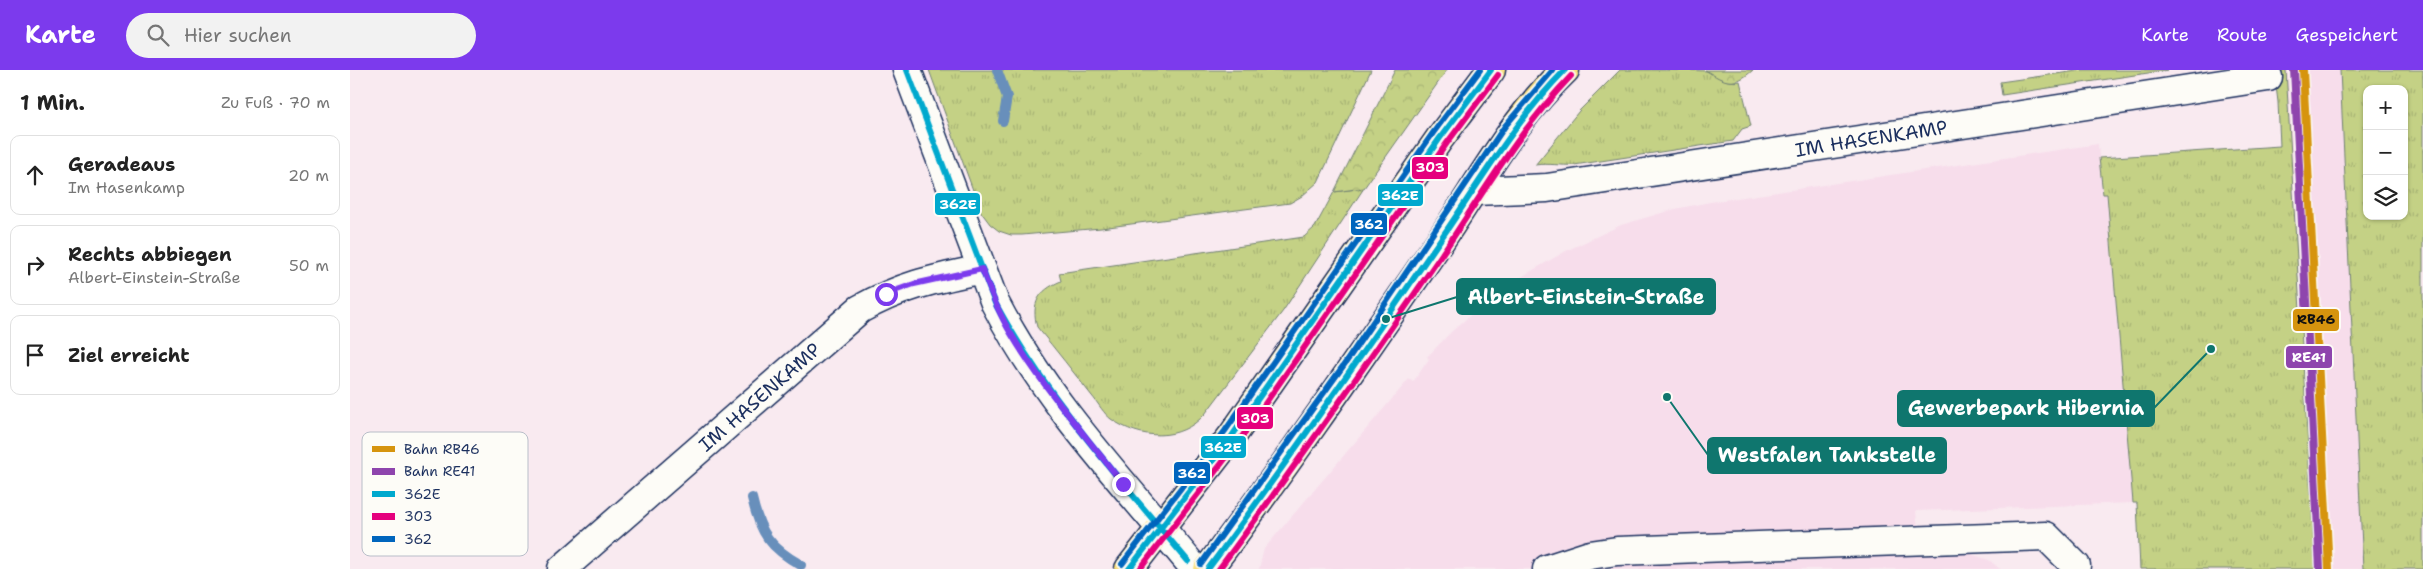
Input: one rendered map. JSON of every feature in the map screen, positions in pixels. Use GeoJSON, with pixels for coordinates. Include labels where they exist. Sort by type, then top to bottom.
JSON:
{"type":"FeatureCollection","features":[{"type":"Feature","properties":{"kind":"main road"},"geometry":{"type":"LineString","coordinates":[[1129,569],[1232,436],[1440,138],[1491,70]]}},
{"type":"Feature","properties":{"kind":"main road"},"geometry":{"type":"LineString","coordinates":[[1208,569],[1279,474],[1474,191],[1510,134],[1554,80],[1565,70]]}},
{"type":"Feature","properties":{"kind":"street"},"geometry":{"type":"LineString","coordinates":[[907,70],[982,269],[1010,331],[1044,384],[1195,569]]}},
{"type":"Feature","properties":{"kind":"street","name":"IM HASENKAMP"},"geometry":{"type":"LineString","coordinates":[[1474,191],[1557,186],[2268,77]]}},
{"type":"Feature","properties":{"kind":"street","name":"IM HASENKAMP"},"geometry":{"type":"LineString","coordinates":[[562,569],[860,309],[886,294],[914,284],[982,269]]}},
{"type":"Feature","properties":{"kind":"street"},"geometry":{"type":"LineString","coordinates":[[1547,569],[1590,555],[1617,551],[2046,536],[2076,566]]}},
{"type":"Feature","properties":{"kind":"shaded area"},"geometry":{"type":"Polygon","coordinates":[[[2286,70],[2340,70],[2363,569],[2315,569],[2286,70]]]}},
{"type":"Feature","properties":{"kind":"shaded area"},"geometry":{"type":"Polygon","coordinates":[[[2098,144],[2102,194],[2107,194],[2133,503],[1916,511],[1921,555],[1968,553],[1989,560],[2000,569],[1259,569],[1264,549],[1409,379],[1413,382],[1429,359],[1427,357],[1451,332],[1481,306],[1516,280],[1566,251],[1621,225],[1675,209],[1710,202],[2098,144]]]}},
{"type":"Feature","properties":{"kind":"green space"},"geometry":{"type":"Polygon","coordinates":[[[929,70],[1371,70],[1318,182],[1302,196],[1290,203],[1101,228],[1011,235],[999,231],[990,224],[981,212],[929,70]]]}},
{"type":"Feature","properties":{"kind":"green space"},"geometry":{"type":"Polygon","coordinates":[[[1395,70],[1447,70],[1364,188],[1334,192],[1395,70]]]}},
{"type":"Feature","properties":{"kind":"green space"},"geometry":{"type":"Polygon","coordinates":[[[1620,70],[1707,71],[1726,80],[1740,81],[1751,126],[1742,129],[1733,141],[1574,165],[1535,165],[1579,111],[1620,70]]]}},
{"type":"Feature","properties":{"kind":"green space"},"geometry":{"type":"Polygon","coordinates":[[[1705,70],[1753,70],[1740,79],[1730,81],[1719,78],[1705,70]]]}},
{"type":"Feature","properties":{"kind":"green space"},"geometry":{"type":"Polygon","coordinates":[[[2084,70],[2168,70],[2002,95],[2000,82],[2084,70]]]}},
{"type":"Feature","properties":{"kind":"green space"},"geometry":{"type":"Polygon","coordinates":[[[2274,70],[2286,70],[2315,569],[2140,569],[2137,503],[2133,503],[2107,194],[2103,194],[2099,158],[2280,146],[2274,70]]]}},
{"type":"Feature","properties":{"kind":"green space"},"geometry":{"type":"Polygon","coordinates":[[[2340,70],[2423,70],[2423,569],[2363,569],[2340,70]]]}},
{"type":"Feature","properties":{"kind":"green space"},"geometry":{"type":"Polygon","coordinates":[[[1364,188],[1283,311],[1205,414],[1184,430],[1160,435],[1147,434],[1123,426],[1111,419],[1037,327],[1035,311],[1038,299],[1047,289],[1061,281],[1059,273],[1304,237],[1315,227],[1334,192],[1364,188]]]}},
{"type":"Feature","properties":{"kind":"waterway"},"geometry":{"type":"LineString","coordinates":[[997,70],[1007,97],[1003,121]]}},
{"type":"Feature","properties":{"kind":"waterway"},"geometry":{"type":"LineString","coordinates":[[752,498],[759,521],[768,538],[781,552],[801,565]]}},
{"type":"Feature","properties":{"kind":"rail line","name":"RE41"},"geometry":{"type":"LineString","coordinates":[[2294,70],[2320,569]]}},
{"type":"Feature","properties":{"kind":"rail line","name":"RB46"},"geometry":{"type":"LineString","coordinates":[[2303,70],[2329,569]]}},
{"type":"Feature","properties":{"kind":"transit line","name":"362E"},"geometry":{"type":"LineString","coordinates":[[907,70],[995,303],[1038,372],[1061,404],[1110,468],[1188,561]]}},
{"type":"Feature","properties":{"kind":"transit line","name":"362"},"geometry":{"type":"LineString","coordinates":[[1122,564],[1225,431],[1433,133],[1480,70]]}},
{"type":"Feature","properties":{"kind":"transit line","name":"362E"},"geometry":{"type":"LineString","coordinates":[[1129,569],[1232,436],[1440,138],[1491,70]]}},
{"type":"Feature","properties":{"kind":"transit line","name":"362"},"geometry":{"type":"LineString","coordinates":[[1201,564],[1346,362],[1505,126],[1553,70]]}},
{"type":"Feature","properties":{"kind":"transit line","name":"362E"},"geometry":{"type":"LineString","coordinates":[[1208,569],[1321,412],[1510,136],[1527,113],[1565,70]]}},
{"type":"Feature","properties":{"kind":"transit line","name":"303"},"geometry":{"type":"LineString","coordinates":[[1140,569],[1239,441],[1447,143],[1498,75]]}},
{"type":"Feature","properties":{"kind":"transit line","name":"303"},"geometry":{"type":"LineString","coordinates":[[1219,569],[1358,375],[1534,118],[1571,76]]}},
{"type":"Feature","properties":{"kind":"place","name":"Albert-Einstein-Straße"},"geometry":{"type":"Point","coordinates":[1386,319]}},
{"type":"Feature","properties":{"kind":"place","name":"Gewerbepark Hibernia"},"geometry":{"type":"Point","coordinates":[2211,349]}},
{"type":"Feature","properties":{"kind":"place","name":"Westfalen Tankstelle"},"geometry":{"type":"Point","coordinates":[1667,397]}},
{"type":"Feature","properties":{"kind":"route"},"geometry":{"type":"LineString","coordinates":[[886,294],[914,284],[982,269],[995,303],[1027,359],[1044,384],[1123,484]]}}]}
